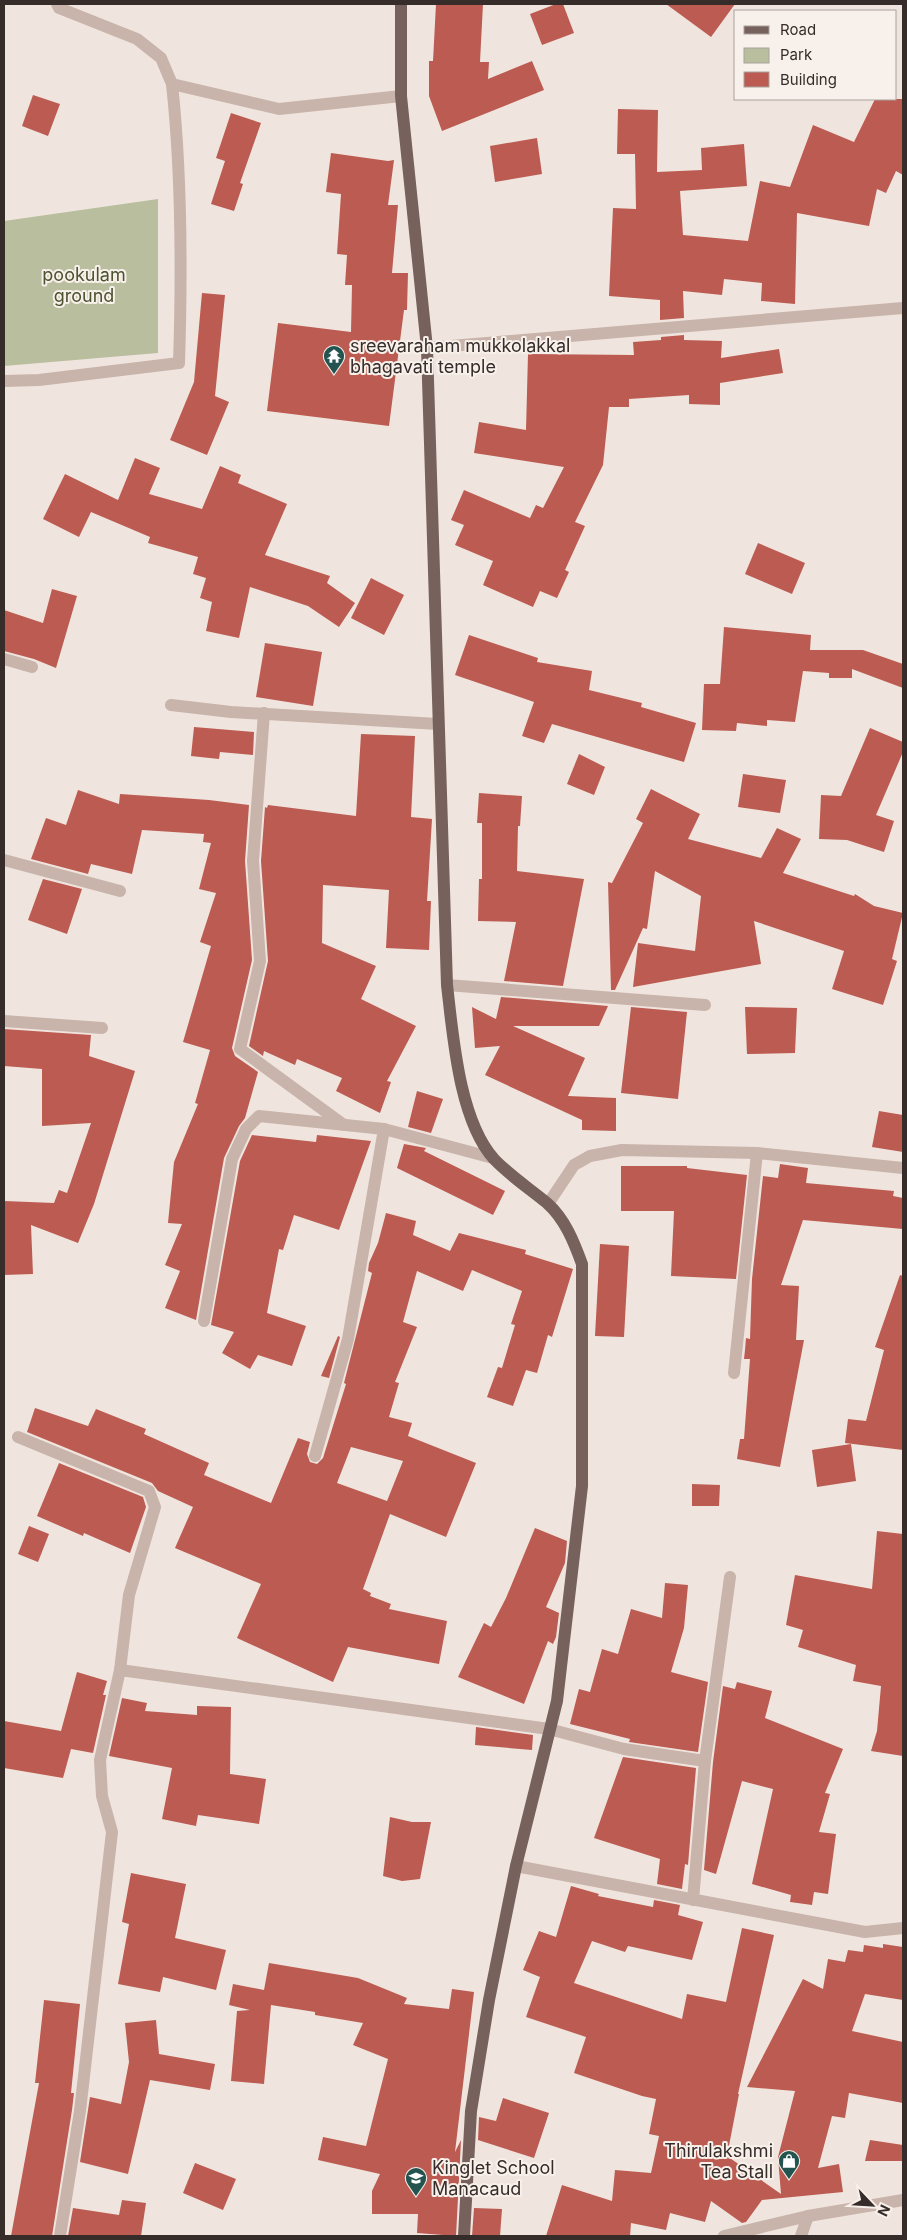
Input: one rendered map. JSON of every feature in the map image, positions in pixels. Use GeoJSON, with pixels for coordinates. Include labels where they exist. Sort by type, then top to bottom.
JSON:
{"type":"FeatureCollection","features":[{"type":"Feature","properties":{"kind":"main road"},"geometry":{"type":"LineString","coordinates":[[401,4],[401,96],[426,348],[447,985],[453,1033],[467,1105],[474,1128],[493,1158],[513,1177],[548,1204],[572,1235],[582,1264],[582,1486],[557,1701],[516,1866],[488,2000],[471,2112],[464,2236]]}},
{"type":"Feature","properties":{"kind":"street"},"geometry":{"type":"LineString","coordinates":[[4,381],[39,380],[179,363],[182,255],[179,146],[172,84],[161,58],[137,39],[59,8],[57,4]]}},
{"type":"Feature","properties":{"kind":"street"},"geometry":{"type":"LineString","coordinates":[[172,84],[278,109],[401,96]]}},
{"type":"Feature","properties":{"kind":"street"},"geometry":{"type":"LineString","coordinates":[[426,348],[903,308]]}},
{"type":"Feature","properties":{"kind":"street"},"geometry":{"type":"LineString","coordinates":[[4,659],[32,667]]}},
{"type":"Feature","properties":{"kind":"street"},"geometry":{"type":"LineString","coordinates":[[171,705],[231,712],[438,724]]}},
{"type":"Feature","properties":{"kind":"street"},"geometry":{"type":"LineString","coordinates":[[264,713],[253,861],[260,961],[240,1049],[344,1125]]}},
{"type":"Feature","properties":{"kind":"street"},"geometry":{"type":"LineString","coordinates":[[4,860],[120,891]]}},
{"type":"Feature","properties":{"kind":"street"},"geometry":{"type":"LineString","coordinates":[[447,985],[706,1005]]}},
{"type":"Feature","properties":{"kind":"street"},"geometry":{"type":"LineString","coordinates":[[4,1021],[102,1028]]}},
{"type":"Feature","properties":{"kind":"street"},"geometry":{"type":"LineString","coordinates":[[204,1321],[232,1159],[246,1129],[259,1116],[384,1129],[493,1158]]}},
{"type":"Feature","properties":{"kind":"street"},"geometry":{"type":"LineString","coordinates":[[315,1456],[348,1339],[384,1129]]}},
{"type":"Feature","properties":{"kind":"street"},"geometry":{"type":"LineString","coordinates":[[548,1204],[574,1165],[590,1156],[622,1150],[757,1153],[903,1168]]}},
{"type":"Feature","properties":{"kind":"street"},"geometry":{"type":"LineString","coordinates":[[734,1373],[757,1153]]}},
{"type":"Feature","properties":{"kind":"street"},"geometry":{"type":"LineString","coordinates":[[18,1437],[149,1491],[155,1507],[129,1595],[120,1670],[100,1760],[102,1796],[112,1832],[80,2111],[60,2236]]}},
{"type":"Feature","properties":{"kind":"street"},"geometry":{"type":"LineString","coordinates":[[693,1900],[705,1761],[730,1577]]}},
{"type":"Feature","properties":{"kind":"street"},"geometry":{"type":"LineString","coordinates":[[120,1670],[549,1729],[624,1749],[705,1761]]}},
{"type":"Feature","properties":{"kind":"street"},"geometry":{"type":"LineString","coordinates":[[516,1866],[865,1932],[903,1928]]}},
{"type":"Feature","properties":{"kind":"street"},"geometry":{"type":"LineString","coordinates":[[724,2236],[808,2216],[903,2200]]}},
{"type":"Feature","properties":{"kind":"street"},"geometry":{"type":"LineString","coordinates":[[801,2236],[808,2216]]}},
{"type":"Feature","properties":{"kind":"green space","name":"pookulam ground"},"geometry":{"type":"Polygon","coordinates":[[[158,199],[158,353],[4,366],[4,221],[158,199]]]}},
{"type":"Feature","properties":{"kind":"building"},"geometry":{"type":"Polygon","coordinates":[[[436,4],[483,4],[480,62],[489,62],[488,79],[532,61],[544,90],[442,131],[429,96],[429,61],[433,61],[436,4]]]}},
{"type":"Feature","properties":{"kind":"building"},"geometry":{"type":"Polygon","coordinates":[[[556,4],[563,4],[574,33],[542,45],[530,14],[556,4]]]}},
{"type":"Feature","properties":{"kind":"building"},"geometry":{"type":"Polygon","coordinates":[[[666,4],[735,4],[711,37],[666,4]]]}},
{"type":"Feature","properties":{"kind":"building"},"geometry":{"type":"Polygon","coordinates":[[[33,95],[60,104],[48,136],[22,126],[33,95]]]}},
{"type":"Feature","properties":{"kind":"building"},"geometry":{"type":"Polygon","coordinates":[[[903,99],[903,175],[896,171],[886,193],[877,189],[869,226],[797,213],[795,304],[761,301],[762,283],[724,279],[722,295],[683,291],[684,318],[660,320],[660,300],[609,296],[613,208],[636,209],[635,154],[617,154],[618,109],[658,110],[657,172],[702,170],[701,148],[744,144],[747,186],[680,191],[683,235],[748,241],[760,181],[790,187],[813,125],[854,142],[875,100],[903,99]]]}},
{"type":"Feature","properties":{"kind":"building"},"geometry":{"type":"Polygon","coordinates":[[[231,113],[261,123],[240,183],[243,184],[234,211],[211,204],[225,161],[216,158],[231,113]]]}},
{"type":"Feature","properties":{"kind":"building"},"geometry":{"type":"Polygon","coordinates":[[[537,138],[542,174],[495,182],[490,146],[537,138]]]}},
{"type":"Feature","properties":{"kind":"building"},"geometry":{"type":"Polygon","coordinates":[[[331,153],[388,161],[394,160],[388,205],[398,205],[392,273],[408,273],[407,310],[404,310],[389,426],[267,411],[278,323],[351,332],[352,285],[345,285],[347,255],[337,254],[341,194],[326,192],[331,153]]]}},
{"type":"Feature","properties":{"kind":"building"},"geometry":{"type":"Polygon","coordinates":[[[202,293],[225,295],[215,396],[229,402],[207,455],[170,440],[194,382],[202,293]]]}},
{"type":"Feature","properties":{"kind":"building"},"geometry":{"type":"Polygon","coordinates":[[[684,335],[684,340],[722,341],[721,358],[779,349],[783,373],[720,383],[720,405],[689,404],[689,395],[629,399],[629,407],[609,407],[603,465],[575,522],[585,526],[565,570],[569,572],[557,598],[540,591],[533,607],[483,585],[493,561],[455,545],[464,525],[451,520],[464,490],[530,518],[536,505],[543,508],[564,467],[474,453],[479,422],[526,430],[528,354],[634,355],[633,342],[661,340],[661,337],[684,335]]]}},
{"type":"Feature","properties":{"kind":"building"},"geometry":{"type":"Polygon","coordinates":[[[135,458],[160,468],[149,494],[202,509],[220,466],[241,475],[238,483],[287,504],[265,555],[330,576],[327,583],[355,603],[339,627],[308,606],[250,587],[239,638],[206,631],[212,602],[200,598],[206,578],[193,574],[198,557],[148,543],[150,537],[91,512],[79,537],[43,519],[65,474],[118,500],[135,458]]]}},
{"type":"Feature","properties":{"kind":"building"},"geometry":{"type":"Polygon","coordinates":[[[758,543],[805,563],[792,594],[745,574],[758,543]]]}},
{"type":"Feature","properties":{"kind":"building"},"geometry":{"type":"Polygon","coordinates":[[[371,578],[404,595],[384,635],[351,618],[371,578]]]}},
{"type":"Feature","properties":{"kind":"building"},"geometry":{"type":"Polygon","coordinates":[[[52,589],[77,596],[56,668],[34,659],[4,651],[4,610],[43,623],[52,589]]]}},
{"type":"Feature","properties":{"kind":"building"},"geometry":{"type":"Polygon","coordinates":[[[724,627],[811,635],[810,650],[863,650],[903,664],[903,688],[852,669],[852,678],[829,678],[829,673],[803,671],[795,722],[767,720],[767,726],[737,723],[736,731],[702,730],[704,684],[720,684],[724,627]]]}},
{"type":"Feature","properties":{"kind":"building"},"geometry":{"type":"Polygon","coordinates":[[[469,635],[538,658],[537,662],[592,671],[589,690],[642,703],[641,707],[696,723],[684,762],[552,724],[544,743],[522,736],[534,702],[455,675],[469,635]]]}},
{"type":"Feature","properties":{"kind":"building"},"geometry":{"type":"Polygon","coordinates":[[[265,643],[322,652],[313,706],[256,697],[265,643]]]}},
{"type":"Feature","properties":{"kind":"building"},"geometry":{"type":"Polygon","coordinates":[[[194,727],[254,732],[253,755],[220,752],[219,759],[191,756],[194,727]]]}},
{"type":"Feature","properties":{"kind":"building"},"geometry":{"type":"Polygon","coordinates":[[[870,728],[903,742],[903,752],[876,815],[894,821],[884,852],[847,840],[819,839],[821,795],[841,796],[870,728]]]}},
{"type":"Feature","properties":{"kind":"building"},"geometry":{"type":"Polygon","coordinates":[[[361,734],[415,736],[411,817],[432,819],[427,901],[431,901],[429,950],[386,948],[389,890],[323,885],[322,943],[376,966],[361,999],[416,1026],[387,1081],[391,1082],[380,1113],[336,1091],[342,1078],[297,1059],[295,1065],[264,1051],[263,1056],[249,1046],[268,961],[261,861],[265,807],[267,808],[268,805],[356,816],[361,734]]]}},
{"type":"Feature","properties":{"kind":"building"},"geometry":{"type":"Polygon","coordinates":[[[579,754],[605,767],[594,795],[567,784],[579,754]]]}},
{"type":"Feature","properties":{"kind":"building"},"geometry":{"type":"Polygon","coordinates":[[[743,774],[786,780],[780,813],[738,807],[743,774]]]}},
{"type":"Feature","properties":{"kind":"building"},"geometry":{"type":"Polygon","coordinates":[[[651,789],[700,814],[688,839],[761,858],[777,828],[801,839],[783,873],[854,896],[855,894],[874,906],[903,913],[892,959],[897,961],[883,1005],[832,989],[844,951],[754,921],[761,964],[633,987],[638,943],[695,951],[701,896],[655,871],[647,929],[643,928],[615,990],[611,990],[608,882],[612,883],[643,823],[636,819],[651,789]]]}},
{"type":"Feature","properties":{"kind":"building"},"geometry":{"type":"Polygon","coordinates":[[[78,790],[119,804],[120,794],[209,800],[249,805],[245,861],[252,960],[232,1048],[235,1056],[258,1072],[245,1118],[239,1126],[224,1158],[196,1320],[165,1308],[180,1271],[165,1265],[182,1224],[168,1223],[174,1162],[198,1104],[195,1103],[210,1050],[183,1042],[211,946],[200,942],[216,893],[199,889],[211,843],[203,842],[204,834],[142,830],[132,874],[91,864],[88,874],[31,859],[46,818],[66,825],[78,790]]]}},
{"type":"Feature","properties":{"kind":"building"},"geometry":{"type":"Polygon","coordinates":[[[479,793],[522,796],[520,826],[518,826],[517,871],[584,879],[563,986],[504,981],[516,922],[478,921],[479,879],[482,879],[482,823],[477,823],[479,793]]]}},
{"type":"Feature","properties":{"kind":"building"},"geometry":{"type":"Polygon","coordinates":[[[43,879],[82,889],[67,934],[28,920],[43,879]]]}},
{"type":"Feature","properties":{"kind":"building"},"geometry":{"type":"Polygon","coordinates":[[[501,997],[608,1006],[599,1026],[513,1026],[585,1058],[568,1096],[616,1098],[616,1131],[582,1130],[582,1120],[485,1075],[500,1046],[475,1048],[472,1007],[496,1019],[501,997]]]}},
{"type":"Feature","properties":{"kind":"building"},"geometry":{"type":"Polygon","coordinates":[[[631,1007],[687,1012],[678,1099],[621,1093],[631,1007]]]}},
{"type":"Feature","properties":{"kind":"building"},"geometry":{"type":"Polygon","coordinates":[[[745,1007],[797,1008],[795,1053],[747,1054],[745,1007]]]}},
{"type":"Feature","properties":{"kind":"building"},"geometry":{"type":"Polygon","coordinates":[[[4,1029],[91,1035],[89,1056],[135,1071],[94,1204],[78,1243],[31,1225],[33,1274],[4,1275],[4,1201],[54,1203],[59,1190],[67,1193],[91,1123],[42,1126],[42,1069],[4,1066],[4,1029]]]}},
{"type":"Feature","properties":{"kind":"building"},"geometry":{"type":"Polygon","coordinates":[[[417,1091],[443,1099],[431,1133],[408,1127],[417,1091]]]}},
{"type":"Feature","properties":{"kind":"building"},"geometry":{"type":"Polygon","coordinates":[[[879,1111],[903,1115],[903,1152],[872,1147],[879,1111]]]}},
{"type":"Feature","properties":{"kind":"building"},"geometry":{"type":"Polygon","coordinates":[[[252,1135],[316,1142],[317,1135],[371,1141],[339,1230],[294,1215],[283,1250],[279,1249],[267,1313],[306,1326],[292,1366],[258,1355],[250,1369],[222,1353],[234,1332],[211,1325],[240,1161],[252,1135]]]}},
{"type":"Feature","properties":{"kind":"building"},"geometry":{"type":"Polygon","coordinates":[[[404,1144],[426,1148],[424,1151],[505,1191],[493,1215],[397,1168],[404,1144]]]}},
{"type":"Feature","properties":{"kind":"building"},"geometry":{"type":"Polygon","coordinates":[[[780,1164],[808,1168],[806,1183],[894,1191],[893,1196],[903,1198],[903,1229],[803,1220],[781,1285],[799,1286],[796,1340],[804,1340],[780,1467],[737,1459],[740,1439],[744,1439],[750,1359],[744,1359],[746,1338],[750,1339],[752,1279],[763,1176],[778,1178],[780,1164]]]}},
{"type":"Feature","properties":{"kind":"building"},"geometry":{"type":"Polygon","coordinates":[[[621,1166],[687,1166],[687,1168],[747,1175],[736,1279],[671,1276],[674,1211],[621,1211],[621,1166]]]}},
{"type":"Feature","properties":{"kind":"building"},"geometry":{"type":"Polygon","coordinates":[[[386,1213],[416,1221],[413,1235],[450,1251],[459,1233],[526,1250],[525,1254],[573,1269],[552,1337],[548,1335],[537,1373],[526,1370],[513,1406],[487,1397],[498,1367],[502,1368],[515,1325],[511,1324],[522,1291],[472,1270],[463,1291],[417,1271],[403,1322],[417,1327],[395,1382],[399,1383],[389,1417],[412,1423],[408,1436],[476,1463],[446,1537],[390,1514],[363,1589],[371,1593],[370,1596],[391,1604],[389,1609],[447,1621],[439,1664],[348,1647],[333,1682],[237,1638],[261,1584],[175,1548],[193,1507],[158,1491],[152,1483],[27,1432],[35,1408],[88,1426],[96,1409],[146,1429],[144,1434],[209,1463],[204,1475],[271,1503],[298,1438],[310,1442],[307,1454],[310,1462],[317,1464],[323,1458],[346,1384],[344,1383],[372,1273],[368,1271],[369,1263],[378,1243],[386,1213]],[[351,1447],[337,1483],[387,1501],[403,1461],[351,1447]]]}},
{"type":"Feature","properties":{"kind":"building"},"geometry":{"type":"Polygon","coordinates":[[[600,1244],[629,1246],[624,1337],[595,1336],[600,1244]]]}},
{"type":"Feature","properties":{"kind":"building"},"geometry":{"type":"Polygon","coordinates":[[[900,1275],[903,1276],[903,1450],[845,1443],[848,1419],[866,1421],[884,1350],[875,1347],[900,1275]]]}},
{"type":"Feature","properties":{"kind":"building"},"geometry":{"type":"Polygon","coordinates":[[[338,1336],[340,1337],[329,1378],[321,1376],[338,1336]]]}},
{"type":"Feature","properties":{"kind":"building"},"geometry":{"type":"Polygon","coordinates":[[[851,1444],[856,1481],[817,1487],[812,1450],[851,1444]]]}},
{"type":"Feature","properties":{"kind":"building"},"geometry":{"type":"Polygon","coordinates":[[[59,1463],[143,1497],[146,1507],[130,1553],[84,1533],[83,1536],[37,1516],[59,1463]]]}},
{"type":"Feature","properties":{"kind":"building"},"geometry":{"type":"Polygon","coordinates":[[[692,1484],[720,1485],[719,1506],[692,1506],[692,1484]]]}},
{"type":"Feature","properties":{"kind":"building"},"geometry":{"type":"Polygon","coordinates":[[[29,1526],[49,1534],[38,1562],[18,1554],[29,1526]]]}},
{"type":"Feature","properties":{"kind":"building"},"geometry":{"type":"Polygon","coordinates":[[[535,1528],[567,1541],[565,1563],[546,1607],[559,1613],[556,1637],[553,1644],[548,1641],[524,1704],[458,1677],[484,1623],[491,1627],[506,1598],[535,1528]]]}},
{"type":"Feature","properties":{"kind":"building"},"geometry":{"type":"Polygon","coordinates":[[[877,1531],[903,1534],[903,1756],[871,1751],[877,1731],[881,1686],[853,1681],[856,1665],[798,1647],[803,1630],[786,1625],[795,1575],[872,1589],[877,1531]]]}},
{"type":"Feature","properties":{"kind":"building"},"geometry":{"type":"Polygon","coordinates":[[[665,1583],[688,1585],[684,1628],[671,1672],[708,1682],[698,1752],[629,1742],[630,1739],[570,1724],[579,1689],[590,1692],[602,1649],[618,1654],[631,1609],[662,1618],[665,1583]]]}},
{"type":"Feature","properties":{"kind":"building"},"geometry":{"type":"Polygon","coordinates":[[[77,1672],[107,1681],[103,1695],[106,1695],[93,1753],[71,1749],[63,1778],[4,1768],[4,1721],[61,1731],[77,1672]]]}},
{"type":"Feature","properties":{"kind":"building"},"geometry":{"type":"Polygon","coordinates":[[[737,1682],[772,1691],[765,1718],[843,1749],[825,1793],[830,1794],[819,1832],[836,1834],[828,1894],[814,1892],[812,1905],[790,1902],[791,1895],[752,1884],[773,1789],[742,1781],[716,1874],[704,1870],[713,1762],[723,1686],[735,1689],[737,1682]]]}},
{"type":"Feature","properties":{"kind":"building"},"geometry":{"type":"Polygon","coordinates":[[[122,1698],[147,1703],[145,1711],[197,1715],[197,1706],[231,1707],[230,1774],[266,1779],[259,1824],[198,1815],[196,1826],[162,1819],[172,1768],[109,1756],[122,1698]]]}},
{"type":"Feature","properties":{"kind":"building"},"geometry":{"type":"Polygon","coordinates":[[[476,1727],[533,1735],[532,1750],[475,1745],[476,1727]]]}},
{"type":"Feature","properties":{"kind":"building"},"geometry":{"type":"Polygon","coordinates":[[[623,1757],[696,1768],[688,1865],[685,1864],[682,1889],[657,1884],[660,1859],[594,1838],[623,1757]]]}},
{"type":"Feature","properties":{"kind":"building"},"geometry":{"type":"Polygon","coordinates":[[[390,1817],[412,1822],[431,1822],[420,1879],[402,1881],[383,1876],[390,1817]]]}},
{"type":"Feature","properties":{"kind":"building"},"geometry":{"type":"Polygon","coordinates":[[[131,1873],[186,1884],[175,1938],[226,1950],[216,1990],[163,1977],[160,1992],[118,1984],[129,1924],[122,1922],[131,1873]]]}},
{"type":"Feature","properties":{"kind":"building"},"geometry":{"type":"Polygon","coordinates":[[[571,1886],[599,1894],[598,1896],[653,1907],[654,1900],[680,1905],[678,1915],[703,1922],[692,1960],[628,1946],[625,1952],[592,1941],[574,1983],[682,2019],[687,1994],[726,2002],[742,1928],[774,1935],[738,2094],[727,2156],[781,2194],[778,2157],[795,2091],[747,2087],[803,1979],[823,1989],[828,1959],[845,1962],[848,1950],[863,1952],[864,1945],[883,1948],[883,1944],[903,1947],[903,2000],[865,1994],[852,2031],[903,2042],[903,2103],[849,2093],[845,2118],[832,2116],[818,2168],[839,2164],[843,2192],[762,2200],[746,2222],[742,2223],[711,2201],[705,2222],[670,2213],[666,2230],[631,2223],[630,2236],[546,2236],[562,2185],[612,2201],[615,2170],[651,2173],[659,2136],[649,2134],[656,2099],[574,2073],[586,2037],[526,2017],[540,1977],[523,1970],[539,1931],[556,1937],[571,1886]]]}},
{"type":"Feature","properties":{"kind":"building"},"geometry":{"type":"Polygon","coordinates":[[[269,1963],[358,1978],[407,1998],[404,2004],[449,2009],[452,1989],[474,1992],[455,2152],[461,2140],[456,2236],[417,2233],[418,2214],[372,2214],[372,2191],[380,2174],[318,2160],[323,2137],[366,2146],[388,2059],[353,2045],[363,2023],[315,2015],[315,2012],[271,2005],[264,2084],[231,2081],[237,2011],[250,2010],[229,2005],[233,1984],[264,1990],[269,1963]]]}},
{"type":"Feature","properties":{"kind":"building"},"geometry":{"type":"Polygon","coordinates":[[[44,2000],[80,2004],[71,2093],[74,2093],[72,2110],[52,2236],[11,2236],[39,2083],[35,2083],[44,2000]]]}},
{"type":"Feature","properties":{"kind":"building"},"geometry":{"type":"Polygon","coordinates":[[[156,2020],[159,2054],[215,2064],[210,2090],[150,2080],[128,2174],[80,2162],[90,2097],[121,2104],[129,2062],[125,2023],[156,2020]]]}},
{"type":"Feature","properties":{"kind":"building"},"geometry":{"type":"Polygon","coordinates":[[[503,2098],[549,2113],[534,2158],[478,2140],[479,2117],[496,2121],[503,2098]]]}},
{"type":"Feature","properties":{"kind":"building"},"geometry":{"type":"Polygon","coordinates":[[[870,2140],[903,2145],[903,2161],[865,2161],[870,2140]]]}},
{"type":"Feature","properties":{"kind":"building"},"geometry":{"type":"Polygon","coordinates":[[[195,2163],[236,2179],[223,2210],[183,2193],[195,2163]]]}},
{"type":"Feature","properties":{"kind":"building"},"geometry":{"type":"Polygon","coordinates":[[[122,2200],[146,2203],[141,2236],[68,2236],[73,2208],[119,2215],[122,2200]]]}},
{"type":"Feature","properties":{"kind":"building"},"geometry":{"type":"Polygon","coordinates":[[[474,2208],[502,2209],[500,2236],[472,2236],[474,2208]]]}},
{"type":"Feature","properties":{"kind":"place","name":"sreevaraham mukkolakkal bhagavati temple"},"geometry":{"type":"Point","coordinates":[334,375]}},
{"type":"Feature","properties":{"kind":"place","name":"Thirulakshmi Tea Stall"},"geometry":{"type":"Point","coordinates":[789,2180]}},
{"type":"Feature","properties":{"kind":"place","name":"Kinglet School Manacaud"},"geometry":{"type":"Point","coordinates":[416,2197]}}]}
